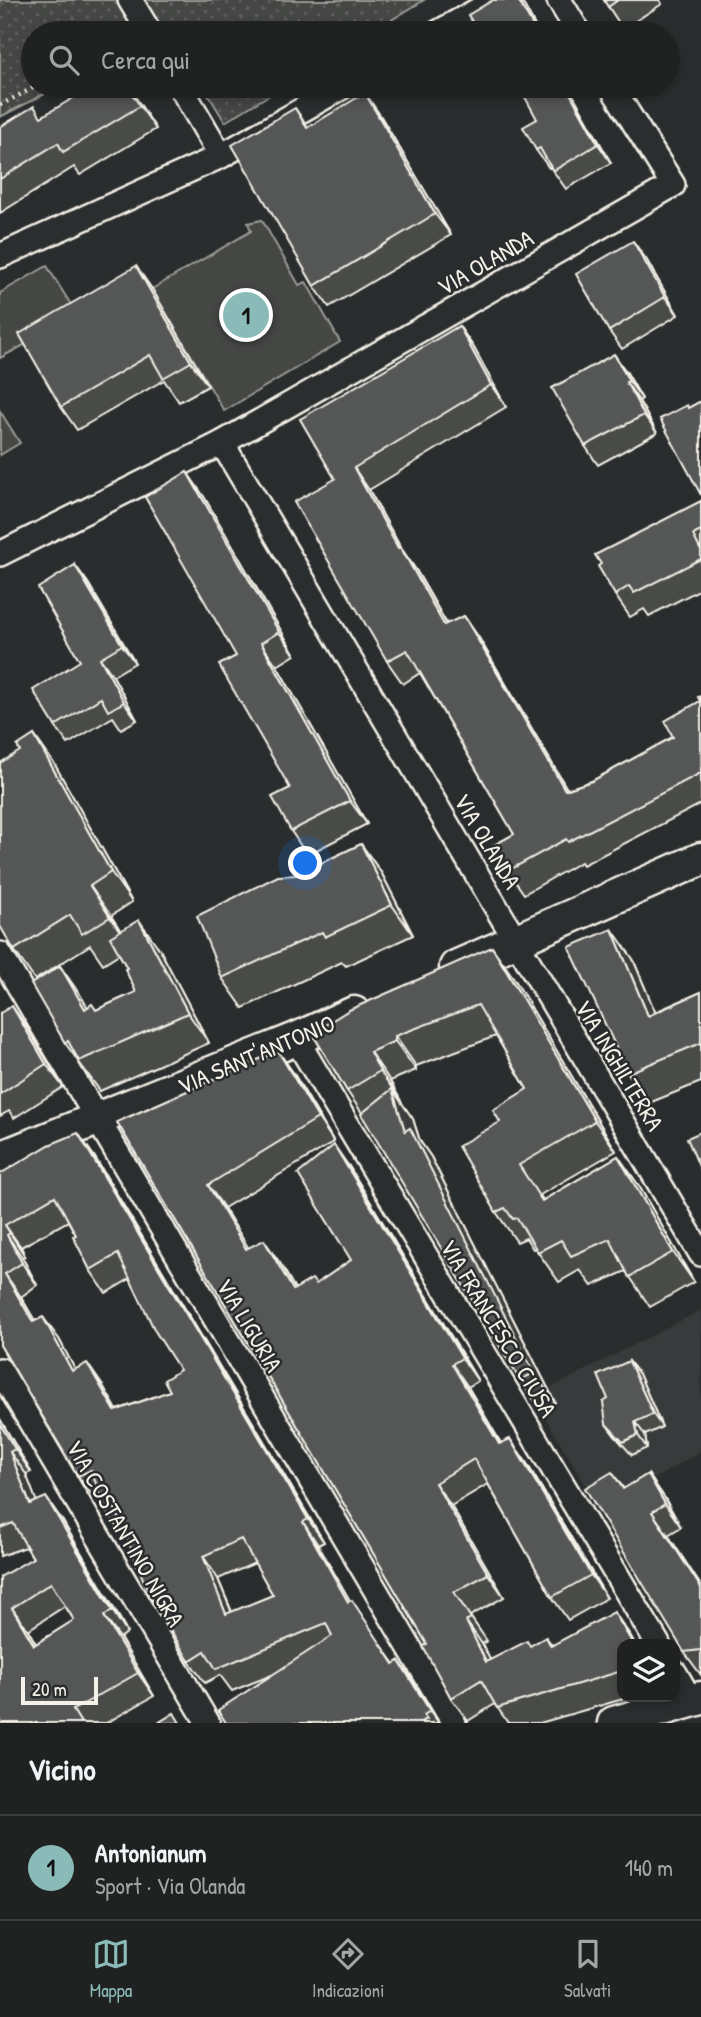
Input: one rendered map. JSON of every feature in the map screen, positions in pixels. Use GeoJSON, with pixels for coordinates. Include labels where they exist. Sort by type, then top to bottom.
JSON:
{"type":"FeatureCollection","features":[{"type":"Feature","properties":{"kind":"street"},"geometry":{"type":"LineString","coordinates":[[130,0],[143,21]]}},
{"type":"Feature","properties":{"kind":"street"},"geometry":{"type":"LineString","coordinates":[[458,21],[496,0]]}},
{"type":"Feature","properties":{"kind":"street"},"geometry":{"type":"LineString","coordinates":[[559,0],[572,21]]}},
{"type":"Feature","properties":{"kind":"street"},"geometry":{"type":"LineString","coordinates":[[187,98],[221,156]]}},
{"type":"Feature","properties":{"kind":"street"},"geometry":{"type":"LineString","coordinates":[[0,256],[221,156],[323,98]]}},
{"type":"Feature","properties":{"kind":"street","name":"VIA OLANDA"},"geometry":{"type":"LineString","coordinates":[[0,554],[222,443],[673,185],[619,98]]}},
{"type":"Feature","properties":{"kind":"street","name":"VIA OLANDA"},"geometry":{"type":"LineString","coordinates":[[222,443],[515,940]]}},
{"type":"Feature","properties":{"kind":"street"},"geometry":{"type":"LineString","coordinates":[[432,978],[701,859]]}},
{"type":"Feature","properties":{"kind":"street","name":"VIA INGHILTERRA"},"geometry":{"type":"LineString","coordinates":[[515,940],[701,1254]]}},
{"type":"Feature","properties":{"kind":"street","name":"VIA LIGURIA"},"geometry":{"type":"LineString","coordinates":[[0,954],[454,1723]]}},
{"type":"Feature","properties":{"kind":"street","name":"VIA SANT'ANTONIO"},"geometry":{"type":"LineString","coordinates":[[0,1158],[296,1039],[382,1000]]}},
{"type":"Feature","properties":{"kind":"street","name":"VIA FRANCESCO CIUSA"},"geometry":{"type":"LineString","coordinates":[[296,1039],[655,1639]]}},
{"type":"Feature","properties":{"kind":"street","name":"VIA COSTANTINO NIGRA"},"geometry":{"type":"LineString","coordinates":[[0,1370],[208,1723]]}},
{"type":"Feature","properties":{"kind":"street"},"geometry":{"type":"LineString","coordinates":[[614,1723],[696,1699],[680,1679]]}},
{"type":"Feature","properties":{"kind":"path"},"geometry":{"type":"LineString","coordinates":[[0,104],[21,94]]}},
{"type":"Feature","properties":{"kind":"shaded area"},"geometry":{"type":"Polygon","coordinates":[[[0,0],[424,0],[390,21],[21,21],[21,98],[37,98],[0,117],[0,0]]]}},
{"type":"Feature","properties":{"kind":"shaded area"},"geometry":{"type":"Polygon","coordinates":[[[210,98],[264,98],[225,122],[210,98]]]}},
{"type":"Feature","properties":{"kind":"shaded area"},"geometry":{"type":"Polygon","coordinates":[[[262,220],[299,285],[306,282],[340,342],[224,411],[152,289],[251,231],[248,223],[262,220]]]}},
{"type":"Feature","properties":{"kind":"shaded area"},"geometry":{"type":"Polygon","coordinates":[[[47,266],[78,316],[0,358],[0,293],[47,266]]]}},
{"type":"Feature","properties":{"kind":"shaded area"},"geometry":{"type":"Polygon","coordinates":[[[0,411],[20,443],[0,455],[0,411]]]}},
{"type":"Feature","properties":{"kind":"shaded area"},"geometry":{"type":"Polygon","coordinates":[[[701,1310],[701,1451],[601,1511],[533,1397],[701,1310]]]}},
{"type":"Feature","properties":{"kind":"building"},"geometry":{"type":"Polygon","coordinates":[[[493,0],[518,0],[530,21],[472,21],[468,15],[493,0]]]}},
{"type":"Feature","properties":{"kind":"building"},"geometry":{"type":"Polygon","coordinates":[[[604,0],[618,0],[608,7],[604,0]]]}},
{"type":"Feature","properties":{"kind":"building"},"geometry":{"type":"Polygon","coordinates":[[[73,98],[135,98],[140,106],[63,152],[58,143],[0,179],[0,127],[34,106],[41,117],[73,98]]]}},
{"type":"Feature","properties":{"kind":"building"},"geometry":{"type":"Polygon","coordinates":[[[357,98],[368,98],[435,214],[314,286],[232,145],[295,108],[307,128],[357,98]]]}},
{"type":"Feature","properties":{"kind":"building"},"geometry":{"type":"Polygon","coordinates":[[[526,98],[573,98],[598,144],[553,171],[540,148],[536,150],[523,127],[537,119],[526,98]]]}},
{"type":"Feature","properties":{"kind":"building"},"geometry":{"type":"Polygon","coordinates":[[[633,241],[665,297],[609,331],[576,274],[633,241]]]}},
{"type":"Feature","properties":{"kind":"building"},"geometry":{"type":"Polygon","coordinates":[[[136,266],[191,362],[163,378],[150,355],[61,407],[19,334],[136,266]]]}},
{"type":"Feature","properties":{"kind":"building"},"geometry":{"type":"Polygon","coordinates":[[[459,326],[491,385],[354,468],[444,625],[464,616],[565,790],[592,781],[673,737],[665,721],[700,701],[698,697],[701,696],[701,773],[568,842],[566,839],[508,871],[494,845],[514,834],[407,650],[387,661],[294,502],[335,479],[300,419],[459,326]]]}},
{"type":"Feature","properties":{"kind":"building"},"geometry":{"type":"Polygon","coordinates":[[[614,354],[644,415],[585,446],[552,388],[614,354]]]}},
{"type":"Feature","properties":{"kind":"building"},"geometry":{"type":"Polygon","coordinates":[[[701,401],[701,495],[660,419],[701,401]]]}},
{"type":"Feature","properties":{"kind":"building"},"geometry":{"type":"Polygon","coordinates":[[[187,472],[279,632],[261,643],[350,801],[291,831],[272,797],[290,788],[219,665],[236,656],[145,497],[187,472]]]}},
{"type":"Feature","properties":{"kind":"building"},"geometry":{"type":"Polygon","coordinates":[[[701,501],[701,531],[693,535],[701,551],[701,559],[634,593],[629,586],[615,595],[598,566],[601,564],[595,555],[701,501]]]}},
{"type":"Feature","properties":{"kind":"building"},"geometry":{"type":"Polygon","coordinates":[[[75,565],[122,645],[100,658],[124,702],[108,711],[101,698],[55,726],[33,690],[80,661],[38,588],[75,565]]]}},
{"type":"Feature","properties":{"kind":"building"},"geometry":{"type":"Polygon","coordinates":[[[34,735],[111,872],[90,886],[110,917],[82,934],[70,915],[14,950],[0,926],[0,763],[20,751],[17,746],[34,735]]]}},
{"type":"Feature","properties":{"kind":"building"},"geometry":{"type":"Polygon","coordinates":[[[361,844],[392,905],[325,937],[322,932],[222,978],[197,916],[278,876],[296,875],[361,844]]]}},
{"type":"Feature","properties":{"kind":"building"},"geometry":{"type":"Polygon","coordinates":[[[139,920],[188,1013],[79,1061],[68,1041],[65,1043],[31,984],[60,966],[85,1009],[92,1004],[96,1010],[136,992],[125,969],[127,968],[110,937],[139,920]]]}},
{"type":"Feature","properties":{"kind":"building"},"geometry":{"type":"Polygon","coordinates":[[[612,929],[648,1016],[701,992],[701,1043],[628,1073],[569,947],[612,929]]]}},
{"type":"Feature","properties":{"kind":"building"},"geometry":{"type":"Polygon","coordinates":[[[492,947],[595,1121],[519,1165],[542,1201],[618,1156],[673,1252],[629,1277],[610,1239],[571,1256],[561,1240],[538,1252],[517,1218],[513,1219],[505,1208],[496,1212],[458,1146],[500,1122],[493,1110],[527,1089],[478,1005],[395,1036],[395,1041],[370,1052],[380,1071],[347,1091],[312,1033],[349,1010],[492,947]]]}},
{"type":"Feature","properties":{"kind":"building"},"geometry":{"type":"Polygon","coordinates":[[[12,1006],[46,1064],[0,1094],[0,1013],[12,1006]]]}},
{"type":"Feature","properties":{"kind":"building"},"geometry":{"type":"Polygon","coordinates":[[[278,1051],[318,1118],[208,1185],[246,1249],[264,1240],[293,1290],[312,1279],[316,1284],[351,1260],[298,1174],[334,1145],[462,1358],[452,1364],[499,1444],[510,1439],[591,1575],[552,1597],[474,1459],[435,1483],[488,1574],[454,1592],[471,1618],[466,1621],[486,1662],[527,1641],[530,1646],[546,1637],[551,1646],[614,1612],[630,1639],[617,1639],[617,1672],[497,1708],[481,1680],[451,1698],[423,1647],[427,1644],[117,1122],[278,1051]]]}},
{"type":"Feature","properties":{"kind":"building"},"geometry":{"type":"Polygon","coordinates":[[[392,1089],[405,1131],[410,1128],[534,1373],[520,1380],[361,1114],[392,1089]]]}},
{"type":"Feature","properties":{"kind":"building"},"geometry":{"type":"Polygon","coordinates":[[[701,1132],[701,1171],[687,1138],[701,1132]]]}},
{"type":"Feature","properties":{"kind":"building"},"geometry":{"type":"Polygon","coordinates":[[[78,1133],[308,1519],[303,1522],[348,1602],[352,1600],[394,1664],[399,1661],[430,1711],[424,1715],[427,1719],[418,1723],[226,1723],[218,1710],[332,1636],[326,1623],[216,1669],[205,1651],[189,1661],[149,1594],[115,1508],[106,1511],[91,1470],[78,1476],[0,1345],[0,1174],[49,1145],[78,1133]],[[55,1196],[5,1225],[10,1233],[7,1235],[22,1263],[5,1274],[33,1322],[43,1317],[72,1371],[87,1363],[115,1411],[170,1391],[164,1380],[180,1370],[155,1331],[118,1254],[90,1270],[73,1236],[76,1235],[55,1196]],[[241,1539],[203,1556],[226,1614],[273,1595],[241,1539]]]}},
{"type":"Feature","properties":{"kind":"building"},"geometry":{"type":"Polygon","coordinates":[[[629,1361],[653,1414],[635,1422],[638,1435],[623,1442],[606,1424],[603,1402],[608,1399],[598,1375],[629,1361]]]}},
{"type":"Feature","properties":{"kind":"building"},"geometry":{"type":"Polygon","coordinates":[[[0,1424],[15,1449],[10,1452],[30,1504],[46,1497],[112,1610],[104,1616],[138,1673],[73,1710],[81,1723],[0,1723],[0,1577],[33,1558],[13,1523],[0,1528],[0,1424]],[[51,1583],[12,1608],[34,1645],[74,1620],[51,1583]]]}},
{"type":"Feature","properties":{"kind":"building"},"geometry":{"type":"Polygon","coordinates":[[[612,1472],[623,1489],[648,1474],[665,1504],[652,1512],[701,1588],[701,1650],[684,1652],[680,1639],[676,1639],[585,1488],[612,1472]]]}},
{"type":"Feature","properties":{"kind":"building"},"geometry":{"type":"Polygon","coordinates":[[[174,1713],[180,1723],[158,1723],[174,1713]]]}},
{"type":"Feature","properties":{"kind":"place","name":"Antonianum"},"geometry":{"type":"Point","coordinates":[246,315]}}]}
